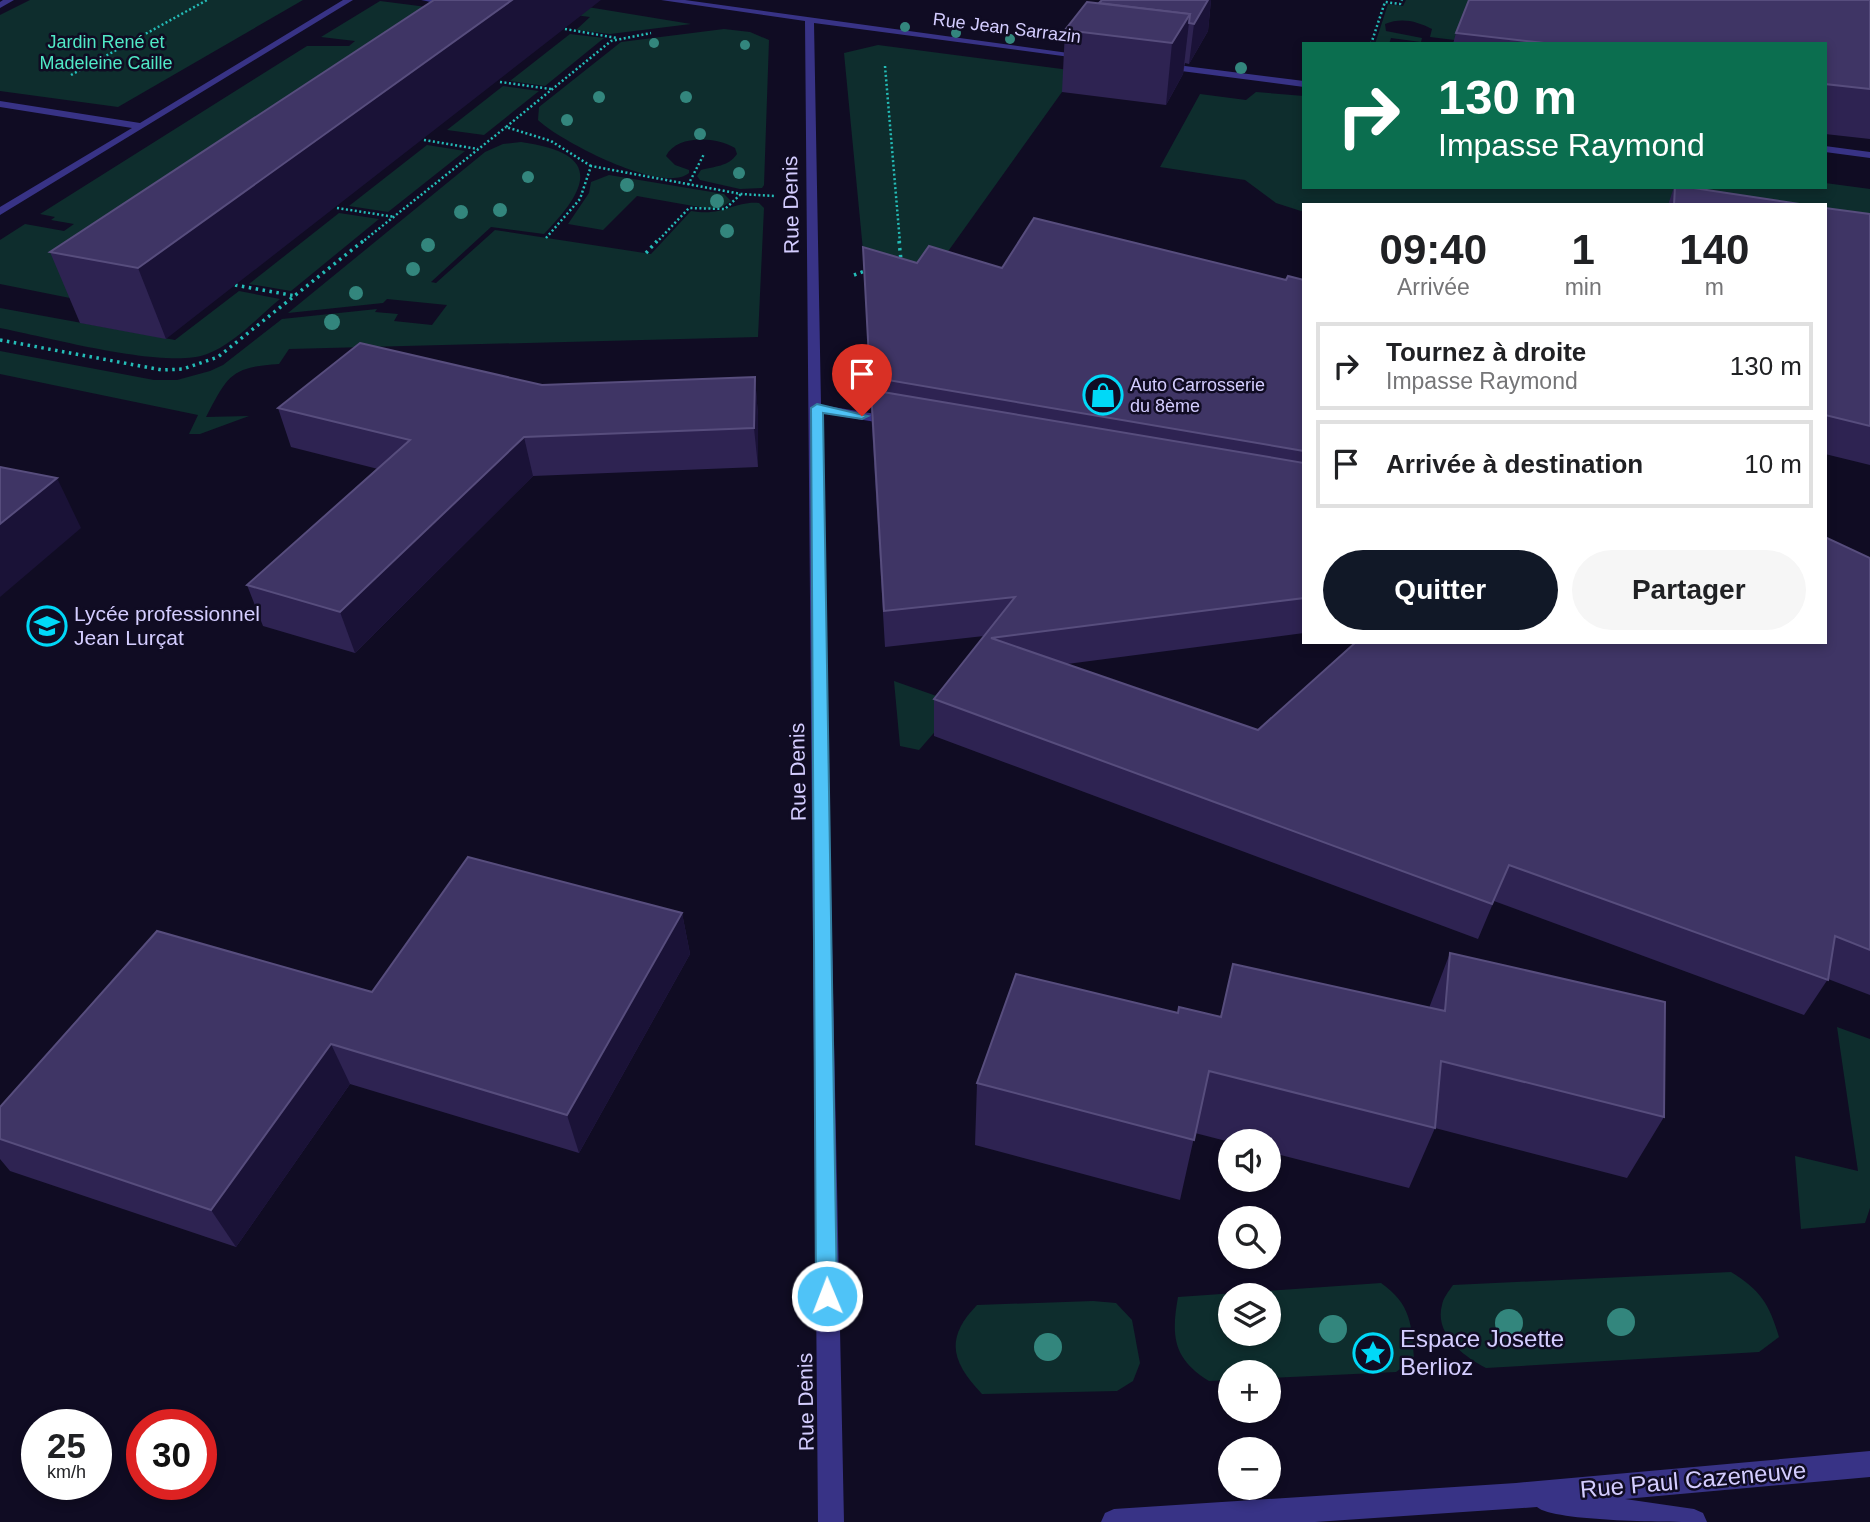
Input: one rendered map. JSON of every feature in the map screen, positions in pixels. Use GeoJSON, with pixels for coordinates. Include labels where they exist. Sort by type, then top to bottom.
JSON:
{"type":"FeatureCollection","features":[{"type":"Feature","properties":{"kind":"street"},"geometry":{"type":"LineString","coordinates":[[0,5],[10,0]]}},
{"type":"Feature","properties":{"kind":"street"},"geometry":{"type":"LineString","coordinates":[[0,212],[349,0]]}},
{"type":"Feature","properties":{"kind":"street"},"geometry":{"type":"LineString","coordinates":[[425,0],[469,6]]}},
{"type":"Feature","properties":{"kind":"street","name":"Rue Jean Sarrazin"},"geometry":{"type":"LineString","coordinates":[[665,0],[809,22],[1094,57]]}},
{"type":"Feature","properties":{"kind":"street","name":"Rue Denis"},"geometry":{"type":"LineString","coordinates":[[809,22],[814,195],[831,1522]]}},
{"type":"Feature","properties":{"kind":"street"},"geometry":{"type":"LineString","coordinates":[[1147,64],[1302,84]]}},
{"type":"Feature","properties":{"kind":"street"},"geometry":{"type":"LineString","coordinates":[[0,104],[142,125]]}},
{"type":"Feature","properties":{"kind":"street"},"geometry":{"type":"LineString","coordinates":[[1827,149],[1870,155]]}},
{"type":"Feature","properties":{"kind":"street"},"geometry":{"type":"LineString","coordinates":[[817,408],[915,425]]}},
{"type":"Feature","properties":{"kind":"street","name":"Rue Paul Cazeneuve"},"geometry":{"type":"LineString","coordinates":[[1114,1522],[1252,1518],[1870,1464]]}},
{"type":"Feature","properties":{"kind":"street","name":"Rue Paul Cazeneuve"},"geometry":{"type":"LineString","coordinates":[[1516,1496],[1694,1522]]}},
{"type":"Feature","properties":{"kind":"path"},"geometry":{"type":"LineString","coordinates":[[16,106],[206,0]]}},
{"type":"Feature","properties":{"kind":"path"},"geometry":{"type":"LineString","coordinates":[[1372,42],[1385,2],[1400,4],[1402,0]]}},
{"type":"Feature","properties":{"kind":"path"},"geometry":{"type":"LineString","coordinates":[[565,29],[618,38],[652,33]]}},
{"type":"Feature","properties":{"kind":"path"},"geometry":{"type":"LineString","coordinates":[[0,340],[162,370],[183,369],[218,357],[618,38]]}},
{"type":"Feature","properties":{"kind":"path"},"geometry":{"type":"LineString","coordinates":[[884,57],[901,260]]}},
{"type":"Feature","properties":{"kind":"path"},"geometry":{"type":"LineString","coordinates":[[500,82],[551,89]]}},
{"type":"Feature","properties":{"kind":"path"},"geometry":{"type":"LineString","coordinates":[[506,127],[541,136],[575,153],[591,166],[741,194],[814,195]]}},
{"type":"Feature","properties":{"kind":"path"},"geometry":{"type":"LineString","coordinates":[[424,141],[478,149]]}},
{"type":"Feature","properties":{"kind":"path"},"geometry":{"type":"LineString","coordinates":[[688,185],[704,154]]}},
{"type":"Feature","properties":{"kind":"path"},"geometry":{"type":"LineString","coordinates":[[546,238],[580,199],[591,166]]}},
{"type":"Feature","properties":{"kind":"path"},"geometry":{"type":"LineString","coordinates":[[646,253],[689,208],[707,211],[726,209],[741,194]]}},
{"type":"Feature","properties":{"kind":"path"},"geometry":{"type":"LineString","coordinates":[[337,208],[395,217]]}},
{"type":"Feature","properties":{"kind":"path"},"geometry":{"type":"LineString","coordinates":[[889,264],[901,260],[912,264]]}},
{"type":"Feature","properties":{"kind":"path"},"geometry":{"type":"LineString","coordinates":[[854,275],[877,267]]}},
{"type":"Feature","properties":{"kind":"path"},"geometry":{"type":"LineString","coordinates":[[235,285],[297,296]]}},
{"type":"Feature","properties":{"kind":"green space","name":"Jardin René et Madeleine Caille"},"geometry":{"type":"Polygon","coordinates":[[[30,0],[303,0],[118,107],[0,91],[0,15],[30,0]]]}},
{"type":"Feature","properties":{"kind":"green space"},"geometry":{"type":"Polygon","coordinates":[[[545,0],[691,24],[610,34],[576,30],[590,17],[520,8],[85,301],[0,284],[0,240],[25,224],[64,231],[74,224],[51,220],[55,217],[40,214],[307,46],[349,46],[355,41],[321,37],[380,1],[474,13],[545,0]]]}},
{"type":"Feature","properties":{"kind":"green space"},"geometry":{"type":"Polygon","coordinates":[[[1406,0],[1621,0],[1482,42],[1430,37],[1432,29],[1426,26],[1397,21],[1385,24],[1386,31],[1422,38],[1421,42],[1391,38],[1390,42],[1376,42],[1388,4],[1403,6],[1406,0]]]}},
{"type":"Feature","properties":{"kind":"green space"},"geometry":{"type":"Polygon","coordinates":[[[724,29],[750,32],[769,40],[762,188],[740,189],[700,180],[697,176],[701,170],[725,164],[737,154],[735,148],[727,144],[698,140],[679,144],[666,156],[675,165],[689,170],[689,173],[676,178],[658,177],[612,163],[567,140],[538,120],[539,107],[621,42],[724,29]]]}},
{"type":"Feature","properties":{"kind":"green space"},"geometry":{"type":"Polygon","coordinates":[[[570,34],[604,38],[545,86],[510,81],[570,34]]]}},
{"type":"Feature","properties":{"kind":"green space"},"geometry":{"type":"Polygon","coordinates":[[[878,45],[1077,71],[934,271],[865,271],[844,53],[878,45]]]}},
{"type":"Feature","properties":{"kind":"green space"},"geometry":{"type":"Polygon","coordinates":[[[503,86],[539,91],[484,135],[447,130],[503,86]]]}},
{"type":"Feature","properties":{"kind":"green space"},"geometry":{"type":"Polygon","coordinates":[[[1256,92],[1302,96],[1302,189],[1827,189],[1827,183],[1870,189],[1870,381],[1827,373],[1827,203],[1302,203],[1302,211],[1276,203],[1245,180],[1160,167],[1200,94],[1246,100],[1256,92]]]}},
{"type":"Feature","properties":{"kind":"green space"},"geometry":{"type":"Polygon","coordinates":[[[521,142],[547,147],[565,154],[576,163],[580,174],[579,186],[572,201],[544,234],[491,227],[431,282],[436,283],[495,230],[651,254],[691,211],[712,212],[742,204],[759,203],[764,208],[758,337],[289,349],[279,364],[250,368],[233,376],[220,391],[206,417],[249,416],[200,434],[189,434],[198,415],[0,374],[0,351],[154,380],[177,380],[223,365],[282,319],[377,309],[375,312],[398,314],[394,321],[432,325],[447,305],[387,299],[383,303],[288,313],[485,152],[503,144],[521,142]]]}},
{"type":"Feature","properties":{"kind":"green space"},"geometry":{"type":"Polygon","coordinates":[[[427,145],[465,151],[388,212],[349,206],[427,145]]]}},
{"type":"Feature","properties":{"kind":"green space"},"geometry":{"type":"Polygon","coordinates":[[[609,175],[724,194],[731,201],[721,208],[710,209],[637,196],[603,230],[568,224],[589,193],[591,182],[609,175]]]}},
{"type":"Feature","properties":{"kind":"green space"},"geometry":{"type":"Polygon","coordinates":[[[339,213],[379,219],[291,291],[249,284],[339,213]]]}},
{"type":"Feature","properties":{"kind":"green space"},"geometry":{"type":"Polygon","coordinates":[[[239,291],[280,299],[227,344],[207,354],[189,358],[136,355],[0,328],[0,308],[175,340],[239,291]]]}},
{"type":"Feature","properties":{"kind":"green space"},"geometry":{"type":"Polygon","coordinates":[[[894,681],[959,704],[919,750],[900,746],[894,681]]]}},
{"type":"Feature","properties":{"kind":"green space"},"geometry":{"type":"Polygon","coordinates":[[[1837,1027],[1870,1039],[1870,1208],[1865,1223],[1801,1229],[1795,1156],[1858,1171],[1837,1027]]]}},
{"type":"Feature","properties":{"kind":"green space"},"geometry":{"type":"Polygon","coordinates":[[[1731,1272],[1762,1298],[1775,1325],[1779,1337],[1759,1352],[1486,1368],[1460,1351],[1442,1326],[1442,1305],[1453,1285],[1731,1272]]]}},
{"type":"Feature","properties":{"kind":"green space"},"geometry":{"type":"Polygon","coordinates":[[[1381,1283],[1399,1299],[1408,1316],[1414,1359],[1396,1372],[1281,1377],[1281,1360],[1218,1360],[1218,1381],[1209,1381],[1197,1373],[1182,1355],[1177,1345],[1175,1323],[1178,1297],[1218,1294],[1218,1346],[1281,1346],[1281,1290],[1381,1283]]]}},
{"type":"Feature","properties":{"kind":"green space"},"geometry":{"type":"Polygon","coordinates":[[[1093,1301],[1116,1303],[1132,1320],[1140,1363],[1133,1381],[1117,1391],[982,1394],[959,1361],[956,1340],[967,1317],[977,1305],[1093,1301]]]}},
{"type":"Feature","properties":{"kind":"building"},"geometry":{"type":"Polygon","coordinates":[[[434,0],[512,0],[138,268],[50,252],[434,0]]]}},
{"type":"Feature","properties":{"kind":"building"},"geometry":{"type":"Polygon","coordinates":[[[1102,0],[1208,0],[1194,24],[1189,23],[1190,14],[1099,3],[1102,0]]]}},
{"type":"Feature","properties":{"kind":"building"},"geometry":{"type":"Polygon","coordinates":[[[1469,0],[1870,0],[1870,89],[1827,84],[1827,42],[1535,42],[1456,33],[1469,0]]]}},
{"type":"Feature","properties":{"kind":"building"},"geometry":{"type":"Polygon","coordinates":[[[1087,2],[1190,14],[1172,43],[1065,30],[1087,2]]]}},
{"type":"Feature","properties":{"kind":"building"},"geometry":{"type":"Polygon","coordinates":[[[1675,189],[1700,189],[1793,203],[1674,203],[1675,189]]]}},
{"type":"Feature","properties":{"kind":"building"},"geometry":{"type":"Polygon","coordinates":[[[1827,208],[1870,214],[1870,426],[1827,415],[1827,208]]]}},
{"type":"Feature","properties":{"kind":"building"},"geometry":{"type":"Polygon","coordinates":[[[1034,218],[1286,280],[1288,276],[1302,280],[1302,451],[870,377],[863,247],[917,263],[929,246],[1002,268],[1034,218]]]}},
{"type":"Feature","properties":{"kind":"building"},"geometry":{"type":"Polygon","coordinates":[[[360,343],[542,385],[755,377],[754,428],[524,437],[340,612],[247,585],[410,440],[278,408],[360,343]]]}},
{"type":"Feature","properties":{"kind":"building"},"geometry":{"type":"Polygon","coordinates":[[[871,390],[1302,463],[1302,598],[991,638],[1258,730],[1354,644],[1827,644],[1827,538],[1870,558],[1870,950],[1835,936],[1828,980],[1509,865],[1492,904],[934,699],[1015,597],[884,611],[871,390]]]}},
{"type":"Feature","properties":{"kind":"building"},"geometry":{"type":"Polygon","coordinates":[[[0,467],[57,478],[0,524],[0,467]]]}},
{"type":"Feature","properties":{"kind":"building"},"geometry":{"type":"Polygon","coordinates":[[[468,857],[682,913],[567,1115],[331,1044],[211,1210],[0,1139],[0,1107],[157,931],[372,992],[468,857]]]}},
{"type":"Feature","properties":{"kind":"building"},"geometry":{"type":"Polygon","coordinates":[[[1450,953],[1665,1002],[1664,1117],[1441,1061],[1435,1128],[1209,1071],[1194,1140],[977,1083],[1016,974],[1178,1013],[1179,1007],[1221,1017],[1233,964],[1445,1011],[1450,953]]]}},
{"type":"Feature","properties":{"kind":"place","name":"Auto Carrosserie du 8ème"},"geometry":{"type":"Point","coordinates":[1103,395]}},
{"type":"Feature","properties":{"kind":"place","name":"Lycée professionnel Jean Lurçat"},"geometry":{"type":"Point","coordinates":[47,626]}},
{"type":"Feature","properties":{"kind":"place","name":"Espace Josette Berlioz"},"geometry":{"type":"Point","coordinates":[1373,1353]}},
{"type":"Feature","properties":{"kind":"route"},"geometry":{"type":"LineString","coordinates":[[827,1296],[817,408],[862,416]]}}]}
